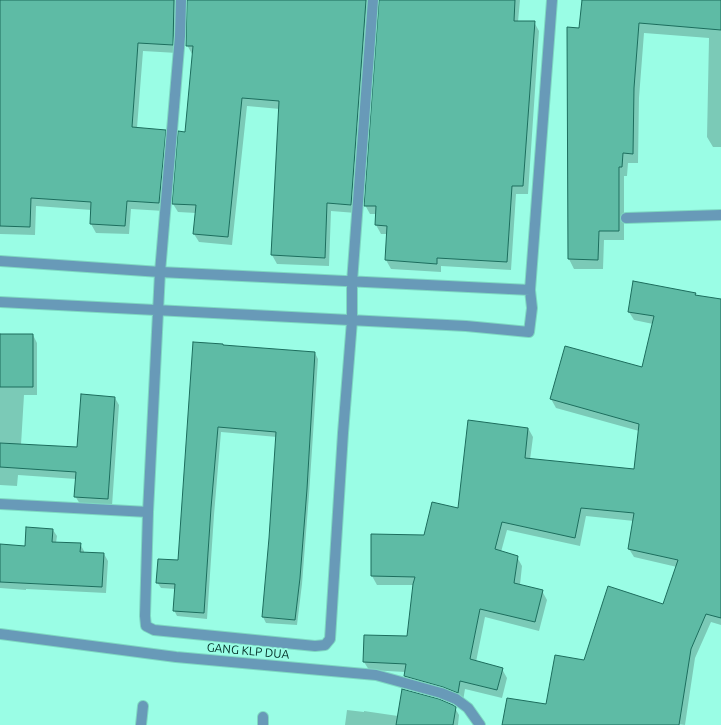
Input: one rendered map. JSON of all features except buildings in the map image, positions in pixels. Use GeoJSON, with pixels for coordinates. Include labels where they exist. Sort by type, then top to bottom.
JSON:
{"type":"FeatureCollection","features":[{"type":"Feature","properties":{"kind":"street"},"geometry":{"type":"LineString","coordinates":[[181,0],[179,44],[160,272],[148,512],[146,626],[154,630],[315,646],[325,645],[330,639],[343,433],[352,321],[352,282],[373,0]]}},
{"type":"Feature","properties":{"kind":"street"},"geometry":{"type":"LineString","coordinates":[[0,302],[466,326],[529,332],[532,308],[530,290],[552,0]]}},
{"type":"Feature","properties":{"kind":"street"},"geometry":{"type":"LineString","coordinates":[[626,218],[721,215]]}},
{"type":"Feature","properties":{"kind":"street"},"geometry":{"type":"LineString","coordinates":[[0,261],[160,272],[530,290]]}},
{"type":"Feature","properties":{"kind":"street"},"geometry":{"type":"LineString","coordinates":[[0,504],[148,512]]}},
{"type":"Feature","properties":{"kind":"street","name":"GANG KLP DUA"},"geometry":{"type":"LineString","coordinates":[[0,634],[176,657],[376,675],[456,699],[468,708],[480,725]]}},
{"type":"Feature","properties":{"kind":"street"},"geometry":{"type":"LineString","coordinates":[[141,725],[143,706]]}}]}
